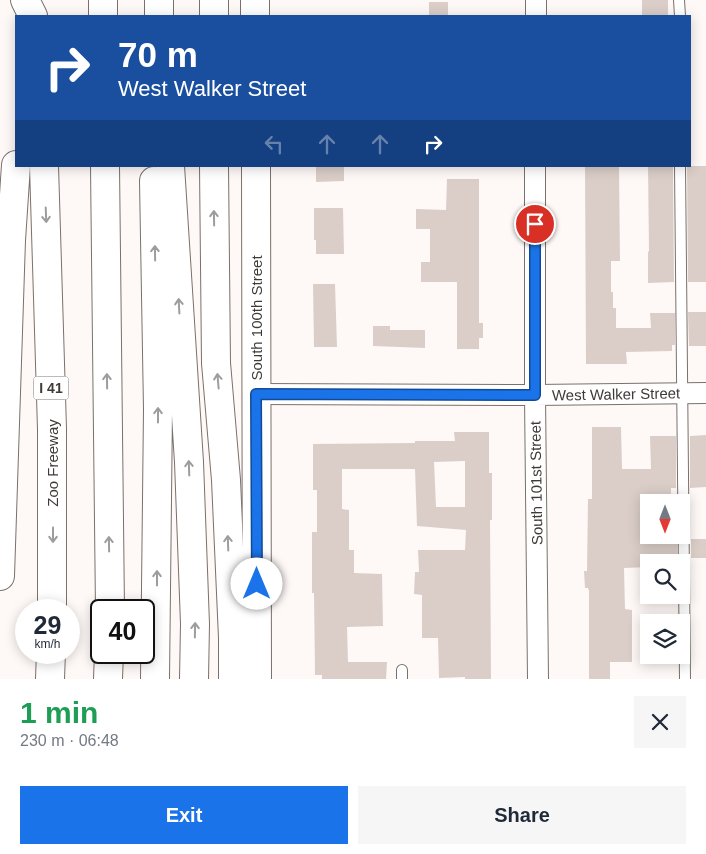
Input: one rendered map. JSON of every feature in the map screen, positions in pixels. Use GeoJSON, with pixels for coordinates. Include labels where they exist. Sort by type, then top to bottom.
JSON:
{"type":"FeatureCollection","features":[{"type":"Feature","properties":{"kind":"main road"},"geometry":{"type":"LineString","coordinates":[[25,0],[32,15]]}},
{"type":"Feature","properties":{"kind":"main road"},"geometry":{"type":"LineString","coordinates":[[40,0],[40,15]]}},
{"type":"Feature","properties":{"kind":"main road"},"geometry":{"type":"LineString","coordinates":[[103,0],[103,15]]}},
{"type":"Feature","properties":{"kind":"main road"},"geometry":{"type":"LineString","coordinates":[[159,0],[159,15]]}},
{"type":"Feature","properties":{"kind":"main road"},"geometry":{"type":"LineString","coordinates":[[214,0],[214,15]]}},
{"type":"Feature","properties":{"kind":"main road"},"geometry":{"type":"LineString","coordinates":[[255,0],[255,15]]}},
{"type":"Feature","properties":{"kind":"main road"},"geometry":{"type":"LineString","coordinates":[[0,576],[11,240],[16,167]]}},
{"type":"Feature","properties":{"kind":"main road","name":"Zoo Freeway"},"geometry":{"type":"LineString","coordinates":[[44,167],[52,429],[52,599]]}},
{"type":"Feature","properties":{"kind":"main road"},"geometry":{"type":"LineString","coordinates":[[105,167],[110,599]]}},
{"type":"Feature","properties":{"kind":"main road"},"geometry":{"type":"LineString","coordinates":[[155,167],[158,409],[155,679]]}},
{"type":"Feature","properties":{"kind":"main road"},"geometry":{"type":"LineString","coordinates":[[170,167],[189,462],[195,624],[194,679]]}},
{"type":"Feature","properties":{"kind":"main road"},"geometry":{"type":"LineString","coordinates":[[214,167],[216,363],[226,480],[233,679]]}},
{"type":"Feature","properties":{"kind":"main road","name":"South 100th Street"},"geometry":{"type":"LineString","coordinates":[[256,167],[257,679]]}},
{"type":"Feature","properties":{"kind":"main road"},"geometry":{"type":"LineString","coordinates":[[50,679],[51,664]]}},
{"type":"Feature","properties":{"kind":"main road"},"geometry":{"type":"LineString","coordinates":[[108,679],[109,664]]}},
{"type":"Feature","properties":{"kind":"street"},"geometry":{"type":"LineString","coordinates":[[536,0],[536,15]]}},
{"type":"Feature","properties":{"kind":"street","name":"South 101st Street"},"geometry":{"type":"LineString","coordinates":[[535,167],[538,679]]}},
{"type":"Feature","properties":{"kind":"street","name":"West Walker Street"},"geometry":{"type":"LineString","coordinates":[[256,394],[535,395],[706,393]]}},
{"type":"Feature","properties":{"kind":"lane"},"geometry":{"type":"LineString","coordinates":[[680,0],[680,15]]}},
{"type":"Feature","properties":{"kind":"lane"},"geometry":{"type":"LineString","coordinates":[[680,167],[685,679]]}},
{"type":"Feature","properties":{"kind":"building"},"geometry":{"type":"Polygon","coordinates":[[[642,0],[668,0],[668,15],[642,15],[642,0]]]}},
{"type":"Feature","properties":{"kind":"building"},"geometry":{"type":"Polygon","coordinates":[[[429,2],[448,2],[448,15],[429,15],[429,2]]]}},
{"type":"Feature","properties":{"kind":"building"},"geometry":{"type":"Polygon","coordinates":[[[706,166],[706,282],[688,282],[687,167],[706,166]]]}},
{"type":"Feature","properties":{"kind":"building"},"geometry":{"type":"Polygon","coordinates":[[[316,167],[344,167],[344,181],[316,182],[316,167]]]}},
{"type":"Feature","properties":{"kind":"building"},"geometry":{"type":"Polygon","coordinates":[[[585,167],[619,167],[620,261],[611,261],[611,292],[613,292],[613,308],[616,308],[616,328],[651,328],[650,313],[675,313],[675,345],[672,345],[672,351],[626,352],[627,364],[586,364],[585,167]]]}},
{"type":"Feature","properties":{"kind":"building"},"geometry":{"type":"Polygon","coordinates":[[[648,167],[673,167],[674,282],[648,283],[648,167]]]}},
{"type":"Feature","properties":{"kind":"building"},"geometry":{"type":"Polygon","coordinates":[[[447,179],[479,179],[479,323],[483,323],[483,338],[479,338],[479,349],[457,349],[457,282],[421,282],[421,262],[430,262],[430,229],[416,229],[416,209],[446,210],[447,179]]]}},
{"type":"Feature","properties":{"kind":"building"},"geometry":{"type":"Polygon","coordinates":[[[314,208],[343,208],[344,254],[316,254],[314,208]]]}},
{"type":"Feature","properties":{"kind":"building"},"geometry":{"type":"Polygon","coordinates":[[[313,284],[335,284],[337,347],[314,347],[313,284]]]}},
{"type":"Feature","properties":{"kind":"building"},"geometry":{"type":"Polygon","coordinates":[[[688,312],[706,312],[706,346],[689,346],[688,312]]]}},
{"type":"Feature","properties":{"kind":"building"},"geometry":{"type":"Polygon","coordinates":[[[373,326],[390,326],[390,330],[425,330],[425,348],[373,346],[373,326]]]}},
{"type":"Feature","properties":{"kind":"building"},"geometry":{"type":"Polygon","coordinates":[[[592,427],[621,427],[622,469],[651,469],[650,436],[676,436],[676,488],[671,488],[671,494],[640,494],[640,544],[677,544],[677,554],[640,554],[640,567],[624,568],[625,609],[632,610],[632,662],[610,662],[610,679],[589,679],[589,591],[588,588],[585,588],[584,571],[587,571],[588,499],[592,499],[592,427]]]}},
{"type":"Feature","properties":{"kind":"building"},"geometry":{"type":"Polygon","coordinates":[[[454,432],[489,432],[489,473],[492,473],[492,520],[490,520],[491,679],[439,678],[438,638],[422,638],[422,595],[414,594],[415,572],[419,572],[418,550],[465,550],[466,530],[417,526],[415,469],[342,469],[342,509],[349,510],[349,550],[354,550],[354,573],[382,574],[383,626],[347,627],[348,662],[387,662],[386,679],[322,679],[322,675],[315,675],[312,532],[317,532],[317,490],[313,490],[313,444],[455,441],[454,432]],[[465,461],[434,462],[436,507],[465,507],[465,461]]]}},
{"type":"Feature","properties":{"kind":"building"},"geometry":{"type":"Polygon","coordinates":[[[706,435],[706,487],[690,488],[690,436],[706,435]]]}},
{"type":"Feature","properties":{"kind":"building"},"geometry":{"type":"Polygon","coordinates":[[[691,539],[706,539],[706,558],[691,558],[691,539]]]}},
{"type":"Feature","properties":{"kind":"route"},"geometry":{"type":"LineString","coordinates":[[257,584],[256,394],[535,395],[535,224]]}}]}
